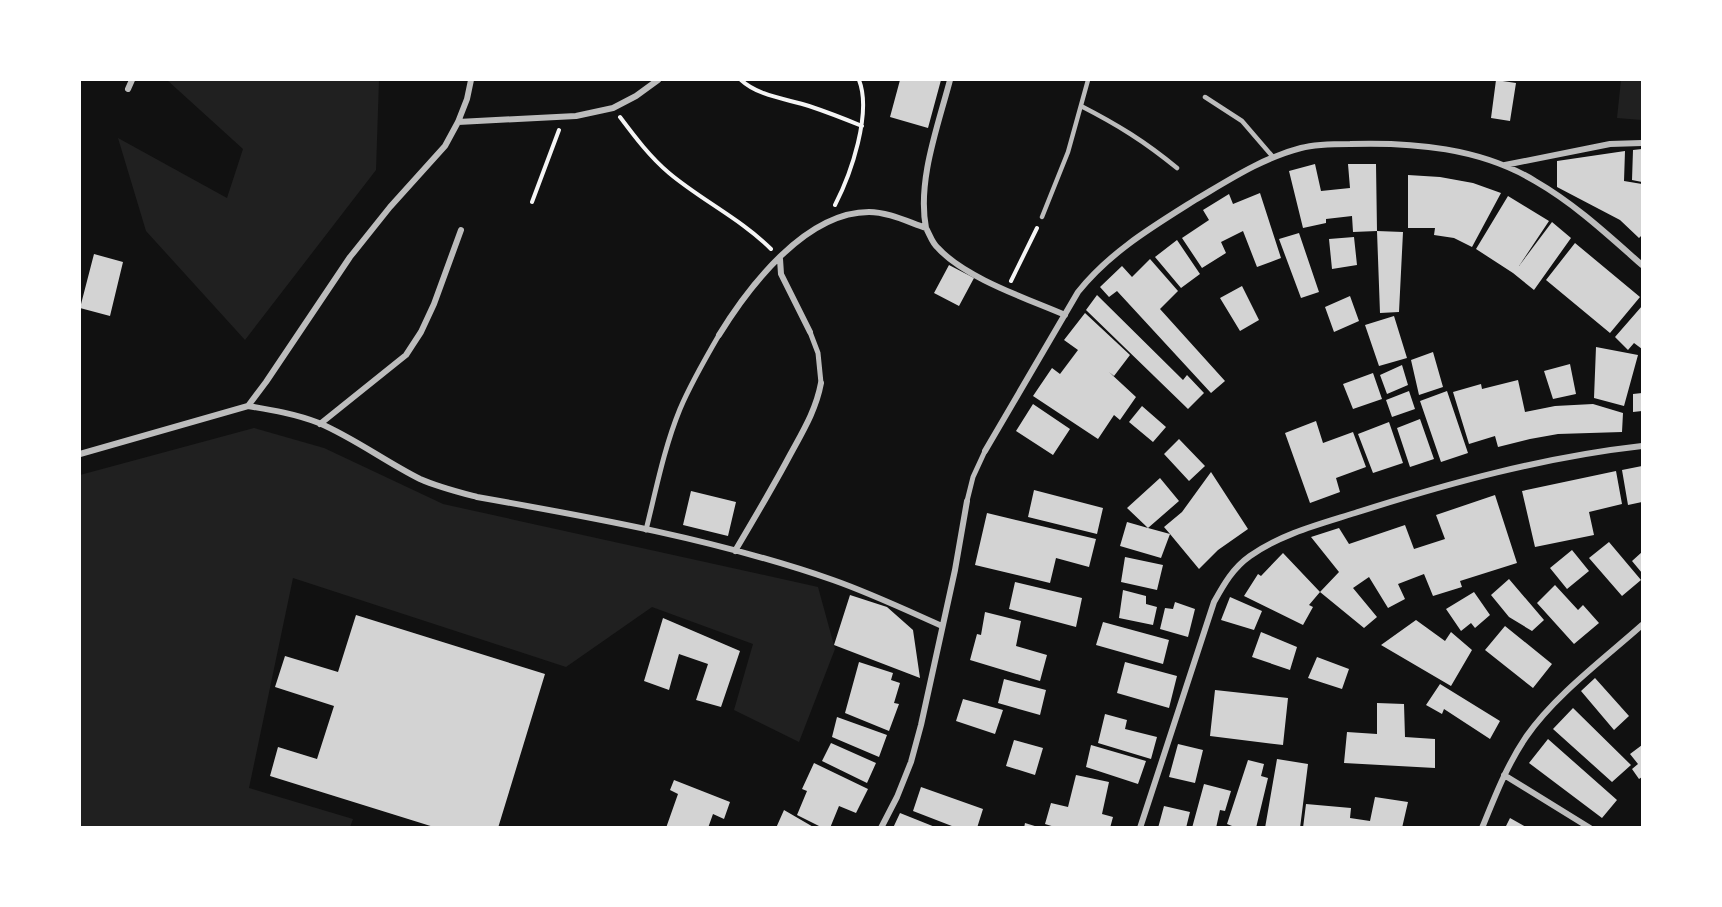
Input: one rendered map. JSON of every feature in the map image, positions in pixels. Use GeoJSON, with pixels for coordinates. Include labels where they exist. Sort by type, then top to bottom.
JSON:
{"type":"FeatureCollection","features":[{"type":"Feature","properties":{"kind":"street"},"geometry":{"type":"LineString","coordinates":[[128,89],[132,80]]}},
{"type":"Feature","properties":{"kind":"street"},"geometry":{"type":"LineString","coordinates":[[248,406],[350,257],[390,207],[445,146],[458,122],[471,80]]}},
{"type":"Feature","properties":{"kind":"street"},"geometry":{"type":"LineString","coordinates":[[458,122],[565,117],[613,108],[636,96],[658,80]]}},
{"type":"Feature","properties":{"kind":"street"},"geometry":{"type":"LineString","coordinates":[[950,80],[924,189],[923,210],[926,228],[935,246],[949,260],[1007,290],[1065,315]]}},
{"type":"Feature","properties":{"kind":"street"},"geometry":{"type":"LineString","coordinates":[[1504,165],[1610,144],[1642,143]]}},
{"type":"Feature","properties":{"kind":"street"},"geometry":{"type":"LineString","coordinates":[[881,828],[911,762],[921,725],[973,477],[985,451],[1078,292],[1092,274],[1112,255],[1240,172],[1273,157],[1311,146],[1405,144],[1439,148],[1504,165],[1533,179],[1587,217],[1642,265]]}},
{"type":"Feature","properties":{"kind":"street"},"geometry":{"type":"LineString","coordinates":[[646,530],[663,460],[679,411],[698,371],[744,299],[780,258],[804,236],[827,221],[855,212],[872,212],[926,228]]}},
{"type":"Feature","properties":{"kind":"street"},"geometry":{"type":"LineString","coordinates":[[320,424],[406,355],[421,332],[434,304],[461,230]]}},
{"type":"Feature","properties":{"kind":"street"},"geometry":{"type":"LineString","coordinates":[[735,551],[811,417],[817,403],[821,383],[818,353],[781,274],[780,258]]}},
{"type":"Feature","properties":{"kind":"street"},"geometry":{"type":"LineString","coordinates":[[80,454],[248,406],[296,415],[320,424],[423,480],[442,487],[477,497],[646,530],[735,551],[834,580],[942,626]]}},
{"type":"Feature","properties":{"kind":"street"},"geometry":{"type":"LineString","coordinates":[[1140,828],[1214,602],[1228,577],[1250,556],[1273,542],[1306,529],[1430,490],[1539,462],[1597,451],[1642,446]]}},
{"type":"Feature","properties":{"kind":"street"},"geometry":{"type":"LineString","coordinates":[[1482,828],[1504,775],[1527,735],[1582,677],[1642,626]]}},
{"type":"Feature","properties":{"kind":"street"},"geometry":{"type":"LineString","coordinates":[[1504,775],[1590,828]]}},
{"type":"Feature","properties":{"kind":"lane"},"geometry":{"type":"LineString","coordinates":[[1042,217],[1068,152],[1088,80]]}},
{"type":"Feature","properties":{"kind":"lane"},"geometry":{"type":"LineString","coordinates":[[1205,97],[1242,121],[1273,157]]}},
{"type":"Feature","properties":{"kind":"lane"},"geometry":{"type":"LineString","coordinates":[[1081,106],[1148,144],[1177,168]]}},
{"type":"Feature","properties":{"kind":"path"},"geometry":{"type":"LineString","coordinates":[[741,80],[748,87],[759,92],[821,110],[862,126]]}},
{"type":"Feature","properties":{"kind":"path"},"geometry":{"type":"LineString","coordinates":[[827,221],[847,177],[862,126],[864,106],[859,80]]}},
{"type":"Feature","properties":{"kind":"path"},"geometry":{"type":"LineString","coordinates":[[613,108],[653,158],[671,174],[729,215],[780,258]]}},
{"type":"Feature","properties":{"kind":"path"},"geometry":{"type":"LineString","coordinates":[[532,202],[565,117]]}},
{"type":"Feature","properties":{"kind":"path"},"geometry":{"type":"LineString","coordinates":[[1007,290],[1042,217]]}},
{"type":"Feature","properties":{"kind":"shaded area"},"geometry":{"type":"Polygon","coordinates":[[[167,80],[379,80],[376,170],[245,340],[146,231],[118,138],[227,198],[243,149],[167,80]]]}},
{"type":"Feature","properties":{"kind":"shaded area"},"geometry":{"type":"Polygon","coordinates":[[[1621,80],[1642,80],[1642,120],[1617,118],[1621,80]]]}},
{"type":"Feature","properties":{"kind":"shaded area"},"geometry":{"type":"Polygon","coordinates":[[[254,428],[324,448],[443,504],[818,587],[835,649],[799,742],[734,710],[753,644],[652,607],[566,667],[293,578],[249,788],[353,819],[350,827],[80,827],[80,475],[254,428]]]}},
{"type":"Feature","properties":{"kind":"building"},"geometry":{"type":"Polygon","coordinates":[[[900,80],[941,80],[928,128],[890,117],[900,80]]]}},
{"type":"Feature","properties":{"kind":"building"},"geometry":{"type":"Polygon","coordinates":[[[1496,80],[1516,83],[1510,121],[1491,118],[1496,80]]]}},
{"type":"Feature","properties":{"kind":"building"},"geometry":{"type":"Polygon","coordinates":[[[1642,149],[1642,182],[1632,180],[1633,150],[1642,149]]]}},
{"type":"Feature","properties":{"kind":"building"},"geometry":{"type":"Polygon","coordinates":[[[1625,151],[1624,181],[1642,184],[1642,235],[1639,238],[1620,220],[1557,187],[1557,161],[1625,151]]]}},
{"type":"Feature","properties":{"kind":"building"},"geometry":{"type":"Polygon","coordinates":[[[1315,164],[1321,191],[1350,188],[1348,164],[1376,164],[1377,231],[1353,232],[1352,216],[1326,219],[1326,223],[1303,228],[1289,171],[1315,164]]]}},
{"type":"Feature","properties":{"kind":"building"},"geometry":{"type":"Polygon","coordinates":[[[1408,175],[1440,177],[1473,183],[1501,193],[1472,247],[1454,238],[1434,235],[1435,228],[1408,228],[1408,175]]]}},
{"type":"Feature","properties":{"kind":"building"},"geometry":{"type":"Polygon","coordinates":[[[1260,193],[1281,258],[1257,267],[1243,231],[1221,242],[1226,253],[1202,268],[1182,238],[1209,220],[1203,210],[1229,194],[1233,204],[1260,193]]]}},
{"type":"Feature","properties":{"kind":"building"},"geometry":{"type":"Polygon","coordinates":[[[1508,196],[1549,221],[1519,266],[1552,222],[1571,238],[1534,290],[1476,249],[1508,196]]]}},
{"type":"Feature","properties":{"kind":"building"},"geometry":{"type":"Polygon","coordinates":[[[1377,231],[1403,232],[1399,312],[1380,313],[1377,231]]]}},
{"type":"Feature","properties":{"kind":"building"},"geometry":{"type":"Polygon","coordinates":[[[1299,233],[1319,292],[1301,298],[1279,239],[1299,233]]]}},
{"type":"Feature","properties":{"kind":"building"},"geometry":{"type":"Polygon","coordinates":[[[1354,237],[1357,265],[1332,269],[1329,239],[1354,237]]]}},
{"type":"Feature","properties":{"kind":"building"},"geometry":{"type":"Polygon","coordinates":[[[1177,240],[1200,274],[1181,288],[1155,257],[1177,240]]]}},
{"type":"Feature","properties":{"kind":"building"},"geometry":{"type":"Polygon","coordinates":[[[1575,243],[1640,297],[1610,333],[1546,280],[1575,243]]]}},
{"type":"Feature","properties":{"kind":"building"},"geometry":{"type":"Polygon","coordinates":[[[94,254],[123,262],[110,316],[80,308],[94,254]]]}},
{"type":"Feature","properties":{"kind":"building"},"geometry":{"type":"Polygon","coordinates":[[[1150,259],[1178,291],[1160,309],[1225,381],[1211,393],[1117,291],[1109,297],[1100,287],[1122,266],[1132,277],[1150,259]]]}},
{"type":"Feature","properties":{"kind":"building"},"geometry":{"type":"Polygon","coordinates":[[[949,265],[974,278],[959,306],[934,293],[949,265]]]}},
{"type":"Feature","properties":{"kind":"building"},"geometry":{"type":"Polygon","coordinates":[[[1242,286],[1259,320],[1240,331],[1220,298],[1242,286]]]}},
{"type":"Feature","properties":{"kind":"building"},"geometry":{"type":"Polygon","coordinates":[[[1097,295],[1183,380],[1187,375],[1204,393],[1188,409],[1086,310],[1097,295]]]}},
{"type":"Feature","properties":{"kind":"building"},"geometry":{"type":"Polygon","coordinates":[[[1350,296],[1359,321],[1334,332],[1325,307],[1350,296]]]}},
{"type":"Feature","properties":{"kind":"building"},"geometry":{"type":"Polygon","coordinates":[[[1642,306],[1642,349],[1634,343],[1628,350],[1615,337],[1642,306]]]}},
{"type":"Feature","properties":{"kind":"building"},"geometry":{"type":"Polygon","coordinates":[[[1085,313],[1130,355],[1114,376],[1109,372],[1136,397],[1120,420],[1114,415],[1098,439],[1033,396],[1052,368],[1060,374],[1078,350],[1064,340],[1085,313]]]}},
{"type":"Feature","properties":{"kind":"building"},"geometry":{"type":"Polygon","coordinates":[[[1394,316],[1407,358],[1379,366],[1365,325],[1394,316]]]}},
{"type":"Feature","properties":{"kind":"building"},"geometry":{"type":"Polygon","coordinates":[[[1596,347],[1638,355],[1624,406],[1594,398],[1596,347]]]}},
{"type":"Feature","properties":{"kind":"building"},"geometry":{"type":"Polygon","coordinates":[[[1433,352],[1443,387],[1419,395],[1411,360],[1433,352]]]}},
{"type":"Feature","properties":{"kind":"building"},"geometry":{"type":"Polygon","coordinates":[[[1570,364],[1576,394],[1553,399],[1544,371],[1570,364]]]}},
{"type":"Feature","properties":{"kind":"building"},"geometry":{"type":"Polygon","coordinates":[[[1402,365],[1408,385],[1387,394],[1380,375],[1402,365]]]}},
{"type":"Feature","properties":{"kind":"building"},"geometry":{"type":"Polygon","coordinates":[[[1373,373],[1382,399],[1353,409],[1343,384],[1373,373]]]}},
{"type":"Feature","properties":{"kind":"building"},"geometry":{"type":"Polygon","coordinates":[[[1518,380],[1525,412],[1555,406],[1593,404],[1623,413],[1622,432],[1558,434],[1498,447],[1495,436],[1469,444],[1453,392],[1481,384],[1482,389],[1518,380]]]}},
{"type":"Feature","properties":{"kind":"building"},"geometry":{"type":"Polygon","coordinates":[[[1409,391],[1415,409],[1392,417],[1386,400],[1409,391]]]}},
{"type":"Feature","properties":{"kind":"building"},"geometry":{"type":"Polygon","coordinates":[[[1447,391],[1468,453],[1441,462],[1420,401],[1447,391]]]}},
{"type":"Feature","properties":{"kind":"building"},"geometry":{"type":"Polygon","coordinates":[[[1642,393],[1642,411],[1633,412],[1633,394],[1642,393]]]}},
{"type":"Feature","properties":{"kind":"building"},"geometry":{"type":"Polygon","coordinates":[[[1033,404],[1070,429],[1053,455],[1016,431],[1033,404]]]}},
{"type":"Feature","properties":{"kind":"building"},"geometry":{"type":"Polygon","coordinates":[[[1142,406],[1166,427],[1153,442],[1129,422],[1142,406]]]}},
{"type":"Feature","properties":{"kind":"building"},"geometry":{"type":"Polygon","coordinates":[[[1420,419],[1434,459],[1410,467],[1397,428],[1420,419]]]}},
{"type":"Feature","properties":{"kind":"building"},"geometry":{"type":"Polygon","coordinates":[[[1316,421],[1323,443],[1353,432],[1366,467],[1336,478],[1340,492],[1310,503],[1285,433],[1316,421]]]}},
{"type":"Feature","properties":{"kind":"building"},"geometry":{"type":"Polygon","coordinates":[[[1389,422],[1403,463],[1373,473],[1358,434],[1389,422]]]}},
{"type":"Feature","properties":{"kind":"building"},"geometry":{"type":"Polygon","coordinates":[[[1179,439],[1205,466],[1189,481],[1164,454],[1179,439]]]}},
{"type":"Feature","properties":{"kind":"building"},"geometry":{"type":"Polygon","coordinates":[[[1642,466],[1642,502],[1628,505],[1622,470],[1642,466]]]}},
{"type":"Feature","properties":{"kind":"building"},"geometry":{"type":"Polygon","coordinates":[[[1616,471],[1622,504],[1589,512],[1594,535],[1535,547],[1522,491],[1616,471]]]}},
{"type":"Feature","properties":{"kind":"building"},"geometry":{"type":"Polygon","coordinates":[[[1211,472],[1248,529],[1218,550],[1199,569],[1164,527],[1182,512],[1211,472]]]}},
{"type":"Feature","properties":{"kind":"building"},"geometry":{"type":"Polygon","coordinates":[[[1160,478],[1179,501],[1148,528],[1127,508],[1160,478]]]}},
{"type":"Feature","properties":{"kind":"building"},"geometry":{"type":"Polygon","coordinates":[[[1034,490],[1103,508],[1097,534],[1028,517],[1034,490]]]}},
{"type":"Feature","properties":{"kind":"building"},"geometry":{"type":"Polygon","coordinates":[[[691,491],[736,502],[728,536],[683,525],[691,491]]]}},
{"type":"Feature","properties":{"kind":"building"},"geometry":{"type":"Polygon","coordinates":[[[1495,495],[1517,563],[1460,581],[1462,587],[1433,596],[1424,574],[1398,584],[1405,599],[1388,608],[1369,577],[1353,588],[1377,617],[1364,628],[1320,592],[1339,572],[1311,537],[1339,528],[1349,544],[1405,525],[1414,549],[1445,539],[1436,515],[1495,495]]]}},
{"type":"Feature","properties":{"kind":"building"},"geometry":{"type":"Polygon","coordinates":[[[987,513],[1096,539],[1089,567],[1056,558],[1050,583],[975,565],[987,513]]]}},
{"type":"Feature","properties":{"kind":"building"},"geometry":{"type":"Polygon","coordinates":[[[1127,522],[1170,534],[1161,558],[1120,546],[1127,522]]]}},
{"type":"Feature","properties":{"kind":"building"},"geometry":{"type":"Polygon","coordinates":[[[1609,542],[1641,580],[1622,596],[1589,558],[1609,542]]]}},
{"type":"Feature","properties":{"kind":"building"},"geometry":{"type":"Polygon","coordinates":[[[1572,550],[1589,571],[1567,589],[1550,568],[1572,550]]]}},
{"type":"Feature","properties":{"kind":"building"},"geometry":{"type":"Polygon","coordinates":[[[1642,552],[1642,573],[1632,561],[1642,552]]]}},
{"type":"Feature","properties":{"kind":"building"},"geometry":{"type":"Polygon","coordinates":[[[1283,553],[1320,592],[1309,605],[1313,607],[1303,625],[1244,596],[1258,574],[1261,576],[1283,553]]]}},
{"type":"Feature","properties":{"kind":"building"},"geometry":{"type":"Polygon","coordinates":[[[1125,557],[1163,565],[1157,590],[1121,582],[1125,557]]]}},
{"type":"Feature","properties":{"kind":"building"},"geometry":{"type":"Polygon","coordinates":[[[1509,579],[1544,620],[1532,631],[1509,617],[1491,595],[1509,579]]]}},
{"type":"Feature","properties":{"kind":"building"},"geometry":{"type":"Polygon","coordinates":[[[1015,582],[1082,598],[1076,627],[1009,609],[1015,582]]]}},
{"type":"Feature","properties":{"kind":"building"},"geometry":{"type":"Polygon","coordinates":[[[1555,585],[1578,610],[1583,605],[1599,623],[1574,644],[1537,603],[1555,585]]]}},
{"type":"Feature","properties":{"kind":"building"},"geometry":{"type":"Polygon","coordinates":[[[1123,590],[1146,596],[1146,604],[1157,607],[1153,625],[1119,618],[1123,590]]]}},
{"type":"Feature","properties":{"kind":"building"},"geometry":{"type":"Polygon","coordinates":[[[1474,592],[1490,615],[1475,628],[1471,623],[1461,631],[1446,609],[1474,592]]]}},
{"type":"Feature","properties":{"kind":"building"},"geometry":{"type":"Polygon","coordinates":[[[850,595],[887,607],[913,630],[920,678],[834,645],[850,595]]]}},
{"type":"Feature","properties":{"kind":"building"},"geometry":{"type":"Polygon","coordinates":[[[1230,597],[1262,611],[1254,630],[1221,620],[1230,597]]]}},
{"type":"Feature","properties":{"kind":"building"},"geometry":{"type":"Polygon","coordinates":[[[1175,602],[1195,609],[1188,637],[1160,629],[1165,608],[1173,609],[1175,602]]]}},
{"type":"Feature","properties":{"kind":"building"},"geometry":{"type":"Polygon","coordinates":[[[985,612],[1021,621],[1016,646],[1047,655],[1040,681],[970,660],[977,634],[981,635],[985,612]]]}},
{"type":"Feature","properties":{"kind":"building"},"geometry":{"type":"Polygon","coordinates":[[[356,615],[545,674],[498,828],[437,828],[270,776],[278,747],[317,759],[334,706],[275,687],[285,656],[338,672],[356,615]]]}},
{"type":"Feature","properties":{"kind":"building"},"geometry":{"type":"Polygon","coordinates":[[[663,618],[740,651],[721,707],[696,700],[708,664],[679,654],[669,690],[644,681],[663,618]]]}},
{"type":"Feature","properties":{"kind":"building"},"geometry":{"type":"Polygon","coordinates":[[[1416,620],[1445,641],[1451,632],[1472,650],[1451,686],[1381,645],[1416,620]]]}},
{"type":"Feature","properties":{"kind":"building"},"geometry":{"type":"Polygon","coordinates":[[[1103,622],[1169,640],[1163,664],[1096,645],[1103,622]]]}},
{"type":"Feature","properties":{"kind":"building"},"geometry":{"type":"Polygon","coordinates":[[[1505,626],[1552,664],[1533,688],[1485,650],[1505,626]]]}},
{"type":"Feature","properties":{"kind":"building"},"geometry":{"type":"Polygon","coordinates":[[[1261,632],[1297,647],[1290,670],[1252,657],[1261,632]]]}},
{"type":"Feature","properties":{"kind":"building"},"geometry":{"type":"Polygon","coordinates":[[[1317,657],[1349,669],[1342,689],[1308,678],[1317,657]]]}},
{"type":"Feature","properties":{"kind":"building"},"geometry":{"type":"Polygon","coordinates":[[[859,662],[893,673],[891,680],[900,683],[894,703],[899,704],[889,731],[845,713],[859,662]]]}},
{"type":"Feature","properties":{"kind":"building"},"geometry":{"type":"Polygon","coordinates":[[[1125,662],[1177,676],[1169,708],[1117,693],[1125,662]]]}},
{"type":"Feature","properties":{"kind":"building"},"geometry":{"type":"Polygon","coordinates":[[[1595,678],[1629,716],[1614,730],[1581,691],[1595,678]]]}},
{"type":"Feature","properties":{"kind":"building"},"geometry":{"type":"Polygon","coordinates":[[[1004,679],[1046,690],[1040,715],[998,703],[1004,679]]]}},
{"type":"Feature","properties":{"kind":"building"},"geometry":{"type":"Polygon","coordinates":[[[1440,684],[1500,721],[1490,739],[1444,709],[1442,714],[1426,705],[1440,684]]]}},
{"type":"Feature","properties":{"kind":"building"},"geometry":{"type":"Polygon","coordinates":[[[1215,690],[1288,698],[1283,745],[1210,736],[1215,690]]]}},
{"type":"Feature","properties":{"kind":"building"},"geometry":{"type":"Polygon","coordinates":[[[963,699],[1003,710],[995,734],[956,721],[963,699]]]}},
{"type":"Feature","properties":{"kind":"building"},"geometry":{"type":"Polygon","coordinates":[[[1377,703],[1404,704],[1405,737],[1435,739],[1435,768],[1344,763],[1347,732],[1377,734],[1377,703]]]}},
{"type":"Feature","properties":{"kind":"building"},"geometry":{"type":"Polygon","coordinates":[[[1573,708],[1631,765],[1612,782],[1553,729],[1573,708]]]}},
{"type":"Feature","properties":{"kind":"building"},"geometry":{"type":"Polygon","coordinates":[[[1105,714],[1127,720],[1125,729],[1157,737],[1151,759],[1098,743],[1105,714]]]}},
{"type":"Feature","properties":{"kind":"building"},"geometry":{"type":"Polygon","coordinates":[[[837,717],[887,735],[879,757],[832,737],[837,717]]]}},
{"type":"Feature","properties":{"kind":"building"},"geometry":{"type":"Polygon","coordinates":[[[1548,739],[1617,800],[1602,818],[1529,763],[1548,739]]]}},
{"type":"Feature","properties":{"kind":"building"},"geometry":{"type":"Polygon","coordinates":[[[1014,740],[1043,748],[1035,775],[1006,766],[1014,740]]]}},
{"type":"Feature","properties":{"kind":"building"},"geometry":{"type":"Polygon","coordinates":[[[831,743],[876,763],[867,783],[822,761],[831,743]]]}},
{"type":"Feature","properties":{"kind":"building"},"geometry":{"type":"Polygon","coordinates":[[[1178,744],[1203,750],[1195,783],[1169,777],[1178,744]]]}},
{"type":"Feature","properties":{"kind":"building"},"geometry":{"type":"Polygon","coordinates":[[[1091,745],[1146,761],[1138,784],[1086,767],[1091,745]]]}},
{"type":"Feature","properties":{"kind":"building"},"geometry":{"type":"Polygon","coordinates":[[[1642,745],[1642,777],[1639,779],[1632,769],[1638,764],[1630,754],[1642,745]]]}},
{"type":"Feature","properties":{"kind":"building"},"geometry":{"type":"Polygon","coordinates":[[[1277,759],[1308,764],[1300,828],[1265,828],[1277,759]]]}},
{"type":"Feature","properties":{"kind":"building"},"geometry":{"type":"Polygon","coordinates":[[[1248,760],[1264,764],[1261,776],[1268,778],[1256,828],[1237,828],[1227,824],[1248,760]]]}},
{"type":"Feature","properties":{"kind":"building"},"geometry":{"type":"Polygon","coordinates":[[[814,763],[868,789],[856,813],[839,806],[830,828],[823,828],[797,815],[807,791],[802,789],[814,763]]]}},
{"type":"Feature","properties":{"kind":"building"},"geometry":{"type":"Polygon","coordinates":[[[1076,775],[1109,782],[1102,814],[1113,817],[1110,828],[1058,828],[1045,824],[1051,803],[1068,807],[1076,775]]]}},
{"type":"Feature","properties":{"kind":"building"},"geometry":{"type":"Polygon","coordinates":[[[674,780],[730,802],[724,819],[713,814],[708,828],[666,828],[678,794],[670,790],[674,780]]]}},
{"type":"Feature","properties":{"kind":"building"},"geometry":{"type":"Polygon","coordinates":[[[1204,784],[1231,791],[1225,811],[1220,810],[1216,828],[1192,828],[1204,784]]]}},
{"type":"Feature","properties":{"kind":"building"},"geometry":{"type":"Polygon","coordinates":[[[921,787],[983,809],[977,828],[957,828],[913,811],[921,787]]]}},
{"type":"Feature","properties":{"kind":"building"},"geometry":{"type":"Polygon","coordinates":[[[1375,797],[1408,802],[1402,828],[1303,828],[1306,804],[1351,808],[1350,818],[1370,821],[1375,797]]]}},
{"type":"Feature","properties":{"kind":"building"},"geometry":{"type":"Polygon","coordinates":[[[1164,806],[1190,812],[1186,828],[1158,828],[1164,806]]]}},
{"type":"Feature","properties":{"kind":"building"},"geometry":{"type":"Polygon","coordinates":[[[784,810],[815,828],[776,828],[784,810]]]}},
{"type":"Feature","properties":{"kind":"building"},"geometry":{"type":"Polygon","coordinates":[[[900,813],[935,827],[935,828],[893,828],[900,813]]]}},
{"type":"Feature","properties":{"kind":"building"},"geometry":{"type":"Polygon","coordinates":[[[1510,818],[1528,828],[1505,828],[1510,818]]]}},
{"type":"Feature","properties":{"kind":"building"},"geometry":{"type":"Polygon","coordinates":[[[1025,823],[1038,827],[1038,828],[1024,828],[1025,823]]]}}]}
